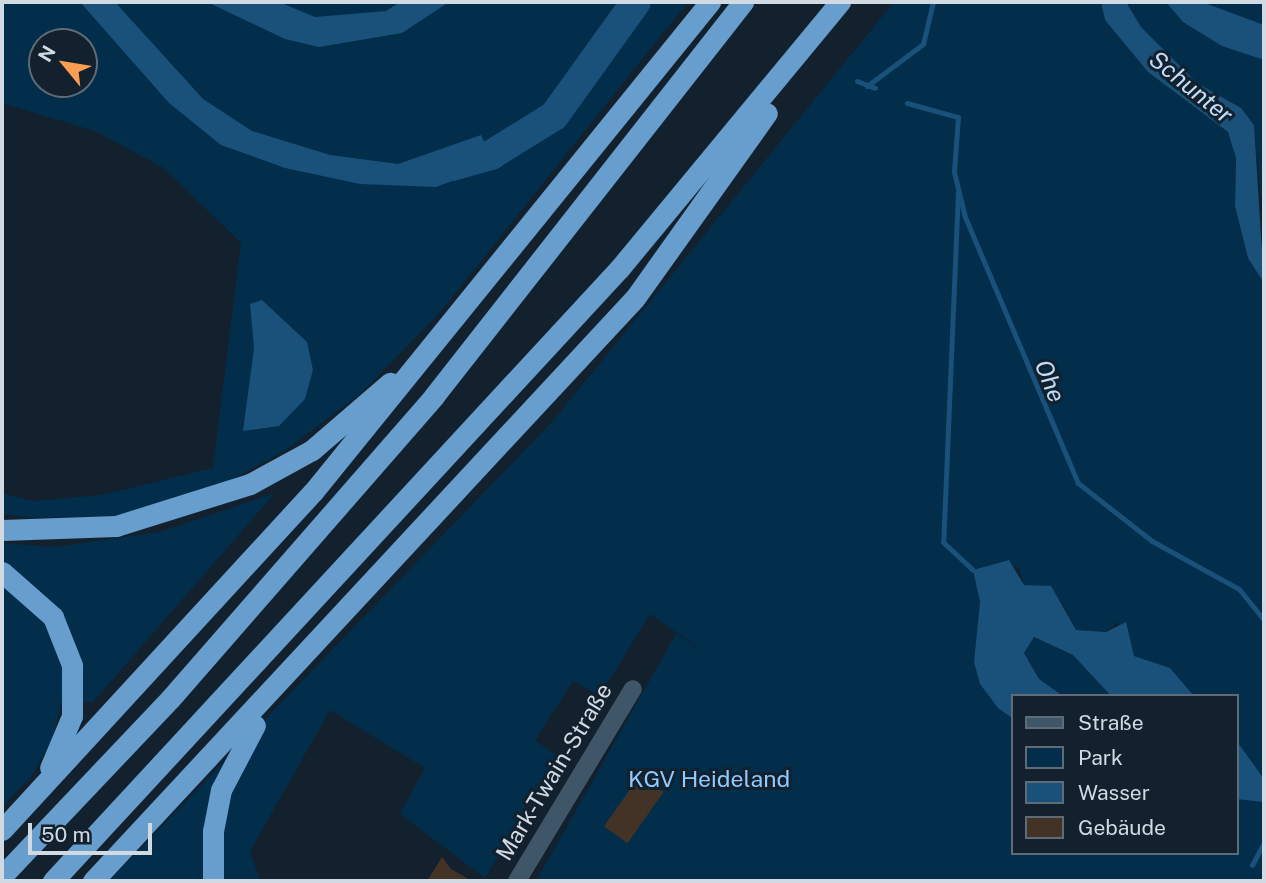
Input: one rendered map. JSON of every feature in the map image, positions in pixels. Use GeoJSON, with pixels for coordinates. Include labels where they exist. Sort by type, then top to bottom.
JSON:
{"type":"FeatureCollection","features":[{"type":"Feature","properties":{"kind":"highway"},"geometry":{"type":"LineString","coordinates":[[2,830],[295,513],[463,310],[710,2]]}},
{"type":"Feature","properties":{"kind":"highway"},"geometry":{"type":"LineString","coordinates":[[2,876],[170,699],[416,417],[743,2]]}},
{"type":"Feature","properties":{"kind":"highway"},"geometry":{"type":"LineString","coordinates":[[93,881],[290,674],[635,298],[842,2]]}},
{"type":"Feature","properties":{"kind":"highway"},"geometry":{"type":"LineString","coordinates":[[53,881],[619,269],[842,2]]}},
{"type":"Feature","properties":{"kind":"highway"},"geometry":{"type":"LineString","coordinates":[[2,530],[116,526],[250,484],[312,450],[463,310]]}},
{"type":"Feature","properties":{"kind":"highway"},"geometry":{"type":"LineString","coordinates":[[2,572],[53,617],[75,682],[61,749],[2,830]]}},
{"type":"Feature","properties":{"kind":"highway"},"geometry":{"type":"LineString","coordinates":[[214,881],[221,790],[238,752],[290,674]]}},
{"type":"Feature","properties":{"kind":"street","name":"Mark-Twain-Straße"},"geometry":{"type":"LineString","coordinates":[[517,881],[633,689]]}},
{"type":"Feature","properties":{"kind":"green space"},"geometry":{"type":"Polygon","coordinates":[[[2,2],[688,2],[437,316],[361,393],[287,449],[208,493],[122,516],[37,518],[2,514],[2,493],[33,501],[101,495],[213,468],[241,243],[164,168],[95,131],[2,103],[2,2]]]}},
{"type":"Feature","properties":{"kind":"green space","name":"KGV Heideland"},"geometry":{"type":"Polygon","coordinates":[[[894,2],[1101,2],[1105,20],[1148,72],[1228,132],[1236,158],[1235,206],[1248,258],[1264,283],[1264,779],[1238,743],[1238,694],[1192,694],[1170,668],[1134,656],[1118,622],[1106,632],[1076,630],[1061,601],[1024,585],[1018,567],[999,562],[973,571],[980,602],[974,662],[998,708],[1010,717],[1010,855],[1238,855],[1238,799],[1264,802],[1264,881],[536,881],[676,634],[715,660],[650,614],[600,696],[573,681],[535,740],[559,758],[485,878],[400,814],[425,768],[330,710],[250,851],[260,881],[109,881],[552,422],[894,2]]]}},
{"type":"Feature","properties":{"kind":"green space"},"geometry":{"type":"Polygon","coordinates":[[[1126,2],[1166,2],[1183,22],[1222,46],[1264,60],[1264,227],[1254,125],[1241,108],[1197,83],[1141,27],[1126,2]]]}},
{"type":"Feature","properties":{"kind":"green space"},"geometry":{"type":"Polygon","coordinates":[[[1202,2],[1264,2],[1264,25],[1220,12],[1202,2]]]}},
{"type":"Feature","properties":{"kind":"green space"},"geometry":{"type":"Polygon","coordinates":[[[275,493],[93,702],[62,701],[52,740],[31,777],[2,806],[2,543],[54,547],[160,532],[275,493]]]}},
{"type":"Feature","properties":{"kind":"green space"},"geometry":{"type":"Polygon","coordinates":[[[1033,637],[1073,655],[1109,694],[1060,694],[1039,679],[1024,653],[1033,637]]]}},
{"type":"Feature","properties":{"kind":"water"},"geometry":{"type":"Polygon","coordinates":[[[80,2],[115,2],[203,99],[252,131],[330,155],[398,164],[481,135],[495,165],[436,187],[360,184],[285,168],[221,145],[169,103],[80,2]]]}},
{"type":"Feature","properties":{"kind":"water"},"geometry":{"type":"Polygon","coordinates":[[[207,2],[279,2],[315,17],[386,11],[400,2],[449,2],[402,33],[319,47],[285,39],[207,2]]]}},
{"type":"Feature","properties":{"kind":"water","name":"Schunter"},"geometry":{"type":"Polygon","coordinates":[[[1101,2],[1126,2],[1141,27],[1197,83],[1241,108],[1254,125],[1264,283],[1248,258],[1235,206],[1236,158],[1228,132],[1148,72],[1105,20],[1101,2]]]}},
{"type":"Feature","properties":{"kind":"water"},"geometry":{"type":"Polygon","coordinates":[[[1166,2],[1202,2],[1264,25],[1264,60],[1222,46],[1183,22],[1166,2]]]}},
{"type":"Feature","properties":{"kind":"water"},"geometry":{"type":"Polygon","coordinates":[[[262,300],[307,342],[313,370],[305,399],[279,426],[243,431],[254,348],[250,304],[262,300]]]}},
{"type":"Feature","properties":{"kind":"water"},"geometry":{"type":"Polygon","coordinates":[[[1009,560],[1024,585],[1051,586],[1076,630],[1106,632],[1126,622],[1134,656],[1170,668],[1192,694],[1109,694],[1073,655],[1034,637],[1024,653],[1039,679],[1060,694],[1010,694],[1010,717],[998,708],[980,684],[974,662],[980,602],[973,570],[1009,560]]]}},
{"type":"Feature","properties":{"kind":"water"},"geometry":{"type":"Polygon","coordinates":[[[1238,743],[1264,779],[1264,802],[1238,799],[1238,743]]]}},
{"type":"Feature","properties":{"kind":"building"},"geometry":{"type":"Polygon","coordinates":[[[640,775],[664,792],[628,843],[604,827],[640,775]]]}},
{"type":"Feature","properties":{"kind":"building"},"geometry":{"type":"Polygon","coordinates":[[[442,857],[451,869],[472,881],[427,881],[442,857]]]}},
{"type":"Feature","properties":{"kind":"waterway"},"geometry":{"type":"LineString","coordinates":[[452,166],[491,155],[554,116],[636,2]]}},
{"type":"Feature","properties":{"kind":"waterway"},"geometry":{"type":"LineString","coordinates":[[867,86],[923,44],[933,2]]}},
{"type":"Feature","properties":{"kind":"waterway","name":"Ohe"},"geometry":{"type":"LineString","coordinates":[[857,81],[875,88]]}},
{"type":"Feature","properties":{"kind":"waterway","name":"Ohe"},"geometry":{"type":"LineString","coordinates":[[907,103],[958,117],[954,172],[965,217],[1078,483],[1152,541],[1239,589],[1264,620]]}},
{"type":"Feature","properties":{"kind":"waterway"},"geometry":{"type":"LineString","coordinates":[[958,191],[943,542],[973,570]]}},
{"type":"Feature","properties":{"kind":"waterway"},"geometry":{"type":"LineString","coordinates":[[1252,865],[1264,842]]}}]}
